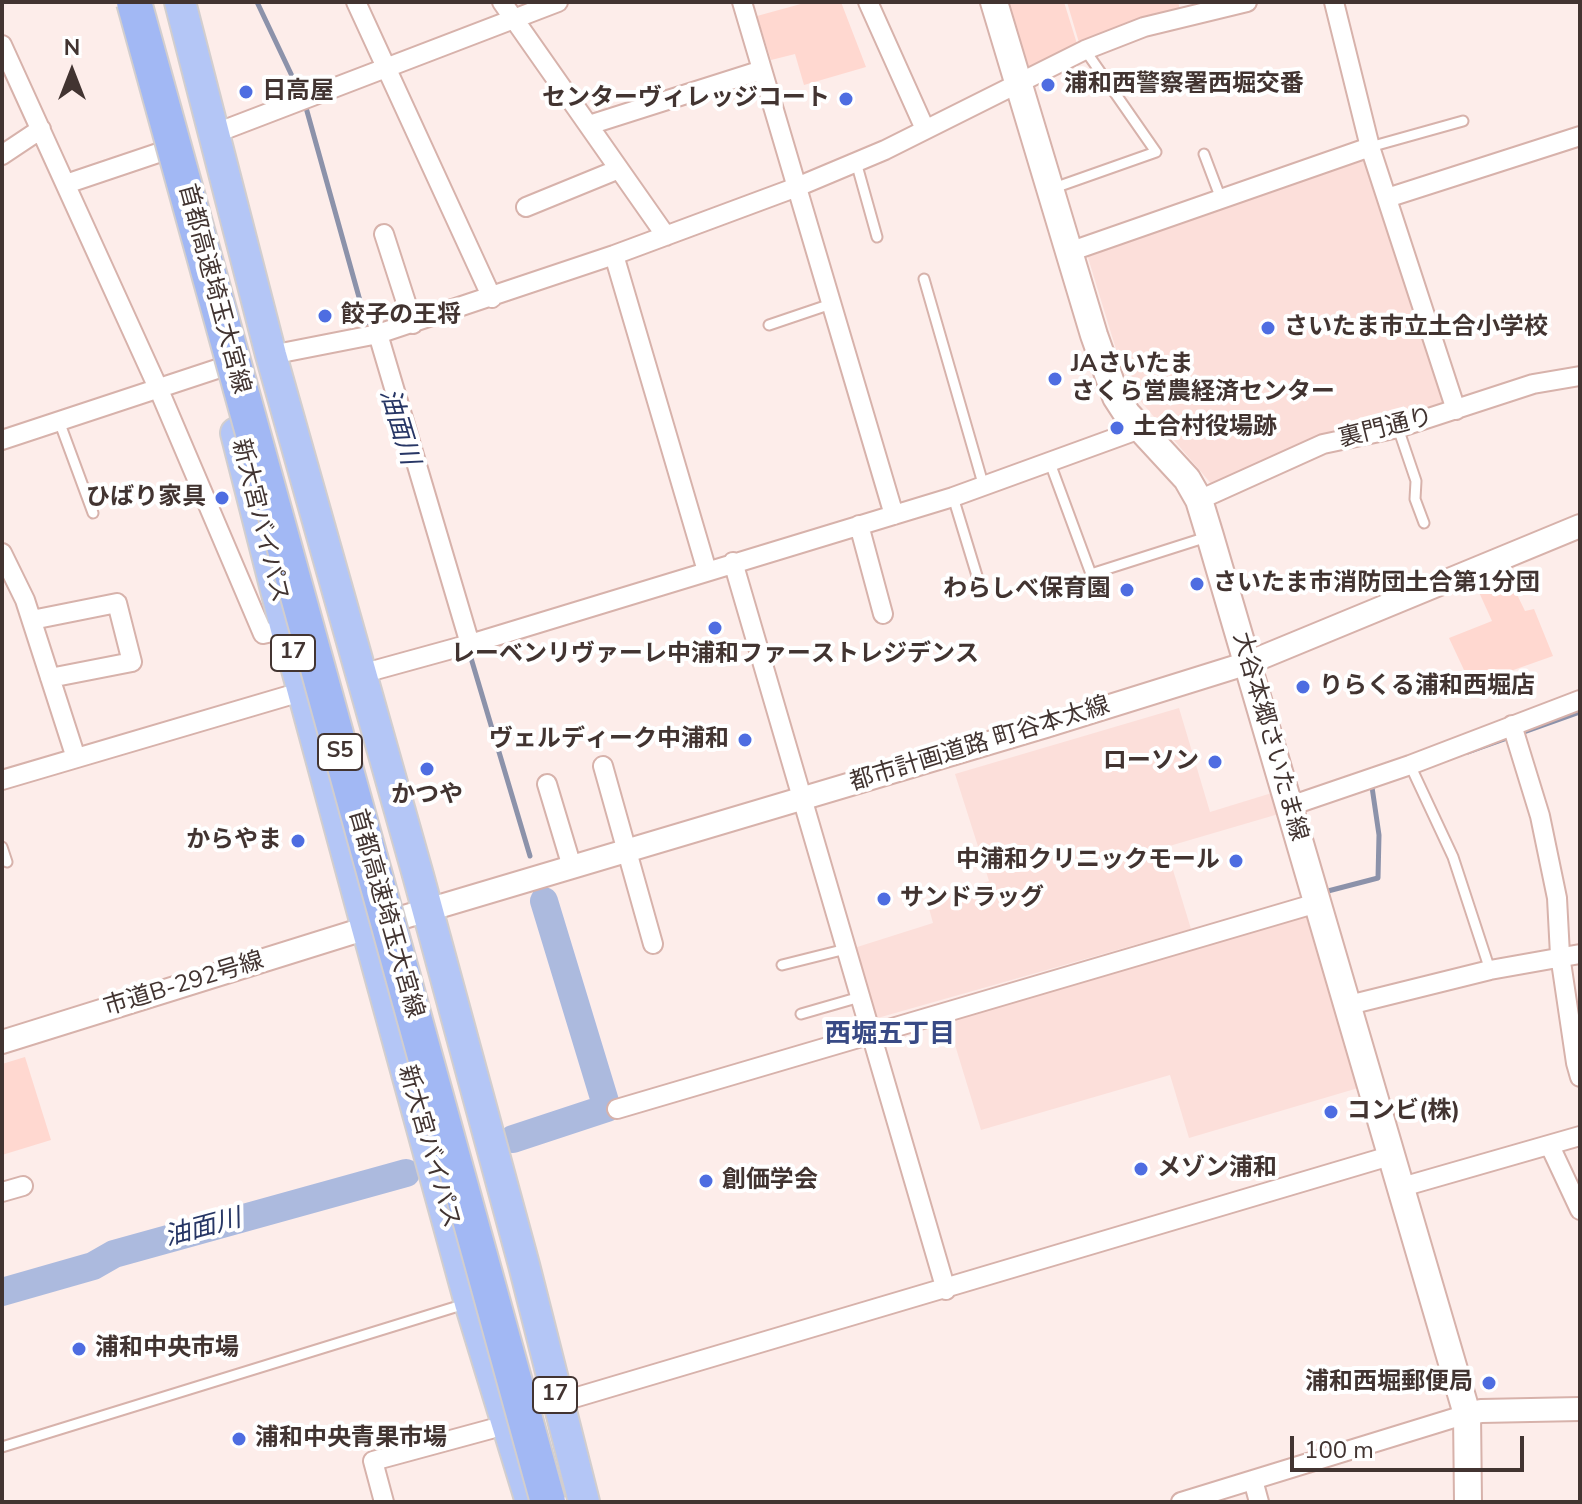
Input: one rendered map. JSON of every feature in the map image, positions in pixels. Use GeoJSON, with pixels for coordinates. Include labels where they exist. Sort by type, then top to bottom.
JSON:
{"type":"FeatureCollection","features":[{"type":"Feature","properties":{"kind":"highway","name":"新大宮バイパス"},"geometry":{"type":"LineString","coordinates":[[120,2],[304,691],[397,919],[529,1286],[584,1502]]}},
{"type":"Feature","properties":{"kind":"highway","name":"首都高速埼玉大宮線"},"geometry":{"type":"LineString","coordinates":[[134,2],[548,1502]]}},
{"type":"Feature","properties":{"kind":"highway","name":"首都高速埼玉大宮線"},"geometry":{"type":"LineString","coordinates":[[157,2],[570,1502]]}},
{"type":"Feature","properties":{"kind":"highway","name":"17"},"geometry":{"type":"LineString","coordinates":[[180,2],[271,355],[381,748],[384,786],[379,860],[397,919]]}},
{"type":"Feature","properties":{"kind":"highway","name":"新大宮バイパス"},"geometry":{"type":"LineString","coordinates":[[397,919],[425,1033],[425,1137],[470,1303],[531,1502]]}},
{"type":"Feature","properties":{"kind":"highway"},"geometry":{"type":"LineString","coordinates":[[470,1303],[529,1286]]}},
{"type":"Feature","properties":{"kind":"main road","name":"大谷本郷さいたま線"},"geometry":{"type":"LineString","coordinates":[[994,2],[1116,397],[1140,429],[1187,479],[1199,500],[1467,1414],[1468,1502]]}},
{"type":"Feature","properties":{"kind":"street"},"geometry":{"type":"LineString","coordinates":[[356,2],[492,298]]}},
{"type":"Feature","properties":{"kind":"street"},"geometry":{"type":"LineString","coordinates":[[216,133],[386,68],[507,10],[558,2]]}},
{"type":"Feature","properties":{"kind":"street"},"geometry":{"type":"LineString","coordinates":[[742,2],[894,515]]}},
{"type":"Feature","properties":{"kind":"street"},"geometry":{"type":"LineString","coordinates":[[868,2],[925,129]]}},
{"type":"Feature","properties":{"kind":"street"},"geometry":{"type":"LineString","coordinates":[[271,355],[413,324],[614,255],[856,162],[1085,50],[1144,27],[1247,2]]}},
{"type":"Feature","properties":{"kind":"street"},"geometry":{"type":"LineString","coordinates":[[1334,2],[1370,147],[1456,410]]}},
{"type":"Feature","properties":{"kind":"street"},"geometry":{"type":"LineString","coordinates":[[507,10],[666,236]]}},
{"type":"Feature","properties":{"kind":"street"},"geometry":{"type":"LineString","coordinates":[[2,45],[159,390],[263,634],[286,629]]}},
{"type":"Feature","properties":{"kind":"street"},"geometry":{"type":"LineString","coordinates":[[589,125],[762,70]]}},
{"type":"Feature","properties":{"kind":"street"},"geometry":{"type":"LineString","coordinates":[[2,155],[41,129]]}},
{"type":"Feature","properties":{"kind":"street"},"geometry":{"type":"LineString","coordinates":[[1387,198],[1580,136]]}},
{"type":"Feature","properties":{"kind":"street"},"geometry":{"type":"LineString","coordinates":[[1069,252],[1370,147]]}},
{"type":"Feature","properties":{"kind":"street"},"geometry":{"type":"LineString","coordinates":[[66,184],[161,152]]}},
{"type":"Feature","properties":{"kind":"street"},"geometry":{"type":"LineString","coordinates":[[526,207],[619,169]]}},
{"type":"Feature","properties":{"kind":"street"},"geometry":{"type":"LineString","coordinates":[[384,234],[413,324]]}},
{"type":"Feature","properties":{"kind":"street"},"geometry":{"type":"LineString","coordinates":[[614,255],[707,571]]}},
{"type":"Feature","properties":{"kind":"street"},"geometry":{"type":"LineString","coordinates":[[373,335],[468,645]]}},
{"type":"Feature","properties":{"kind":"street"},"geometry":{"type":"LineString","coordinates":[[4,433],[59,421],[220,368]]}},
{"type":"Feature","properties":{"kind":"street","name":"裏門通り"},"geometry":{"type":"LineString","coordinates":[[1199,500],[1323,444],[1398,428],[1533,384],[1580,376]]}},
{"type":"Feature","properties":{"kind":"street"},"geometry":{"type":"LineString","coordinates":[[361,674],[468,645],[953,497],[1140,429]]}},
{"type":"Feature","properties":{"kind":"street"},"geometry":{"type":"LineString","coordinates":[[859,525],[883,614]]}},
{"type":"Feature","properties":{"kind":"street","name":"都市計画道路 町谷本太線"},"geometry":{"type":"LineString","coordinates":[[397,919],[1248,663],[1580,526]]}},
{"type":"Feature","properties":{"kind":"street"},"geometry":{"type":"LineString","coordinates":[[2,553],[25,600],[76,758]]}},
{"type":"Feature","properties":{"kind":"street"},"geometry":{"type":"LineString","coordinates":[[733,562],[946,1290]]}},
{"type":"Feature","properties":{"kind":"street"},"geometry":{"type":"LineString","coordinates":[[32,620],[117,603],[132,662],[50,678]]}},
{"type":"Feature","properties":{"kind":"street"},"geometry":{"type":"LineString","coordinates":[[2,780],[304,691]]}},
{"type":"Feature","properties":{"kind":"street"},"geometry":{"type":"LineString","coordinates":[[1290,806],[1514,732],[1580,700]]}},
{"type":"Feature","properties":{"kind":"street"},"geometry":{"type":"LineString","coordinates":[[1514,732],[1540,816],[1557,898],[1560,955],[1580,1077]]}},
{"type":"Feature","properties":{"kind":"street"},"geometry":{"type":"LineString","coordinates":[[603,766],[653,944]]}},
{"type":"Feature","properties":{"kind":"street"},"geometry":{"type":"LineString","coordinates":[[547,784],[572,867]]}},
{"type":"Feature","properties":{"kind":"street"},"geometry":{"type":"LineString","coordinates":[[617,1109],[1317,903]]}},
{"type":"Feature","properties":{"kind":"street","name":"市道B-292号線"},"geometry":{"type":"LineString","coordinates":[[2,1042],[397,919]]}},
{"type":"Feature","properties":{"kind":"street"},"geometry":{"type":"LineString","coordinates":[[1349,1005],[1490,970],[1560,955],[1580,954]]}},
{"type":"Feature","properties":{"kind":"street"},"geometry":{"type":"LineString","coordinates":[[1402,1187],[1580,1136]]}},
{"type":"Feature","properties":{"kind":"street"},"geometry":{"type":"LineString","coordinates":[[1550,1146],[1580,1210]]}},
{"type":"Feature","properties":{"kind":"street"},"geometry":{"type":"LineString","coordinates":[[557,1403],[1393,1155]]}},
{"type":"Feature","properties":{"kind":"street"},"geometry":{"type":"LineString","coordinates":[[2,1192],[23,1186]]}},
{"type":"Feature","properties":{"kind":"street"},"geometry":{"type":"LineString","coordinates":[[1181,1502],[1467,1414],[1580,1409]]}},
{"type":"Feature","properties":{"kind":"street"},"geometry":{"type":"LineString","coordinates":[[384,1502],[373,1461],[491,1429]]}},
{"type":"Feature","properties":{"kind":"street"},"geometry":{"type":"LineString","coordinates":[[1253,1480],[1259,1502]]}},
{"type":"Feature","properties":{"kind":"lane"},"geometry":{"type":"LineString","coordinates":[[1050,190],[1156,152],[1085,50]]}},
{"type":"Feature","properties":{"kind":"lane"},"geometry":{"type":"LineString","coordinates":[[1370,147],[1463,121]]}},
{"type":"Feature","properties":{"kind":"lane"},"geometry":{"type":"LineString","coordinates":[[1204,154],[1221,199]]}},
{"type":"Feature","properties":{"kind":"lane"},"geometry":{"type":"LineString","coordinates":[[856,162],[877,237]]}},
{"type":"Feature","properties":{"kind":"lane"},"geometry":{"type":"LineString","coordinates":[[924,279],[984,487]]}},
{"type":"Feature","properties":{"kind":"lane"},"geometry":{"type":"LineString","coordinates":[[769,325],[831,304]]}},
{"type":"Feature","properties":{"kind":"lane"},"geometry":{"type":"LineString","coordinates":[[59,421],[93,513]]}},
{"type":"Feature","properties":{"kind":"lane"},"geometry":{"type":"LineString","coordinates":[[1398,428],[1416,481],[1415,499],[1424,523]]}},
{"type":"Feature","properties":{"kind":"lane"},"geometry":{"type":"LineString","coordinates":[[1050,463],[1091,574],[1210,536]]}},
{"type":"Feature","properties":{"kind":"lane"},"geometry":{"type":"LineString","coordinates":[[953,497],[978,579]]}},
{"type":"Feature","properties":{"kind":"lane"},"geometry":{"type":"LineString","coordinates":[[1412,768],[1453,857],[1490,970]]}},
{"type":"Feature","properties":{"kind":"lane"},"geometry":{"type":"LineString","coordinates":[[2,847],[7,862]]}},
{"type":"Feature","properties":{"kind":"lane"},"geometry":{"type":"LineString","coordinates":[[782,965],[846,949]]}},
{"type":"Feature","properties":{"kind":"lane"},"geometry":{"type":"LineString","coordinates":[[801,1014],[860,997]]}},
{"type":"Feature","properties":{"kind":"lane"},"geometry":{"type":"LineString","coordinates":[[2,1447],[470,1303]]}},
{"type":"Feature","properties":{"kind":"shaded area"},"geometry":{"type":"Polygon","coordinates":[[[808,2],[841,2],[866,67],[804,85],[795,54],[771,60],[757,16],[808,2]]]}},
{"type":"Feature","properties":{"kind":"shaded area"},"geometry":{"type":"Polygon","coordinates":[[[1008,2],[1064,2],[1078,47],[1028,70],[1008,2]]]}},
{"type":"Feature","properties":{"kind":"shaded area"},"geometry":{"type":"Polygon","coordinates":[[[1067,2],[1178,2],[1181,13],[1080,46],[1067,2]]]}},
{"type":"Feature","properties":{"kind":"shaded area","name":"さいたま市立土合小学校"},"geometry":{"type":"Polygon","coordinates":[[[1367,152],[1450,402],[1322,438],[1214,487],[1131,390],[1086,251],[1367,152]]]}},
{"type":"Feature","properties":{"kind":"shaded area"},"geometry":{"type":"Polygon","coordinates":[[[1509,578],[1525,611],[1534,609],[1553,656],[1471,685],[1449,638],[1492,621],[1478,590],[1509,578]]]}},
{"type":"Feature","properties":{"kind":"shaded area"},"geometry":{"type":"Polygon","coordinates":[[[1179,708],[1210,812],[1275,792],[1282,813],[1166,847],[1191,929],[874,1019],[854,948],[933,923],[927,901],[989,881],[955,774],[1179,708]]]}},
{"type":"Feature","properties":{"kind":"shaded area"},"geometry":{"type":"Polygon","coordinates":[[[1313,914],[1365,1086],[1189,1138],[1170,1075],[981,1130],[948,1022],[1313,914]]]}},
{"type":"Feature","properties":{"kind":"shaded area"},"geometry":{"type":"Polygon","coordinates":[[[25,1057],[51,1140],[2,1155],[2,1064],[25,1057]]]}},
{"type":"Feature","properties":{"kind":"waterway","name":"油面川"},"geometry":{"type":"LineString","coordinates":[[257,2],[301,95]]}},
{"type":"Feature","properties":{"kind":"waterway","name":"油面川"},"geometry":{"type":"LineString","coordinates":[[305,104],[369,333]]}},
{"type":"Feature","properties":{"kind":"waterway","name":"油面川"},"geometry":{"type":"LineString","coordinates":[[468,648],[530,856]]}},
{"type":"Feature","properties":{"kind":"waterway"},"geometry":{"type":"LineString","coordinates":[[1468,752],[1580,712]]}},
{"type":"Feature","properties":{"kind":"waterway"},"geometry":{"type":"LineString","coordinates":[[1328,891],[1378,878],[1379,835],[1372,787],[1376,785]]}},
{"type":"Feature","properties":{"kind":"waterway","name":"油面川"},"geometry":{"type":"LineString","coordinates":[[513,1139],[607,1108],[544,901]]}},
{"type":"Feature","properties":{"kind":"waterway","name":"油面川"},"geometry":{"type":"LineString","coordinates":[[605,1102],[611,1100]]}},
{"type":"Feature","properties":{"kind":"waterway","name":"油面川"},"geometry":{"type":"LineString","coordinates":[[2,1292],[93,1266],[114,1254],[406,1173]]}},
{"type":"Feature","properties":{"kind":"place","name":"浦和西警察署西堀交番"},"geometry":{"type":"Point","coordinates":[1048,85]}},
{"type":"Feature","properties":{"kind":"place","name":"日高屋"},"geometry":{"type":"Point","coordinates":[246,92]}},
{"type":"Feature","properties":{"kind":"place","name":"センターヴィレッジコート"},"geometry":{"type":"Point","coordinates":[846,99]}},
{"type":"Feature","properties":{"kind":"place","name":"餃子の王将"},"geometry":{"type":"Point","coordinates":[325,316]}},
{"type":"Feature","properties":{"kind":"place","name":"さいたま市立土合小学校"},"geometry":{"type":"Point","coordinates":[1268,328]}},
{"type":"Feature","properties":{"kind":"place","name":"JAさいたま さくら営農経済センター"},"geometry":{"type":"Point","coordinates":[1055,379]}},
{"type":"Feature","properties":{"kind":"place","name":"土合村役場跡"},"geometry":{"type":"Point","coordinates":[1117,428]}},
{"type":"Feature","properties":{"kind":"place","name":"ひばり家具"},"geometry":{"type":"Point","coordinates":[222,498]}},
{"type":"Feature","properties":{"kind":"place","name":"さいたま市消防団土合第1分団"},"geometry":{"type":"Point","coordinates":[1197,584]}},
{"type":"Feature","properties":{"kind":"place","name":"わらしべ保育園"},"geometry":{"type":"Point","coordinates":[1127,590]}},
{"type":"Feature","properties":{"kind":"place","name":"レーベンリヴァーレ中浦和ファーストレジデンス"},"geometry":{"type":"Point","coordinates":[715,628]}},
{"type":"Feature","properties":{"kind":"place","name":"りらくる浦和西堀店"},"geometry":{"type":"Point","coordinates":[1303,687]}},
{"type":"Feature","properties":{"kind":"place","name":"ヴェルディーク中浦和"},"geometry":{"type":"Point","coordinates":[745,740]}},
{"type":"Feature","properties":{"kind":"place","name":"ローソン"},"geometry":{"type":"Point","coordinates":[1215,762]}},
{"type":"Feature","properties":{"kind":"place","name":"かつや"},"geometry":{"type":"Point","coordinates":[427,769]}},
{"type":"Feature","properties":{"kind":"place","name":"からやま"},"geometry":{"type":"Point","coordinates":[298,841]}},
{"type":"Feature","properties":{"kind":"place","name":"中浦和クリニックモール"},"geometry":{"type":"Point","coordinates":[1236,861]}},
{"type":"Feature","properties":{"kind":"place","name":"サンドラッグ"},"geometry":{"type":"Point","coordinates":[884,899]}},
{"type":"Feature","properties":{"kind":"place","name":"コンビ(株)"},"geometry":{"type":"Point","coordinates":[1331,1112]}},
{"type":"Feature","properties":{"kind":"place","name":"メゾン浦和"},"geometry":{"type":"Point","coordinates":[1141,1169]}},
{"type":"Feature","properties":{"kind":"place","name":"創価学会"},"geometry":{"type":"Point","coordinates":[706,1181]}},
{"type":"Feature","properties":{"kind":"place","name":"浦和中央市場"},"geometry":{"type":"Point","coordinates":[79,1349]}},
{"type":"Feature","properties":{"kind":"place","name":"浦和西堀郵便局"},"geometry":{"type":"Point","coordinates":[1489,1383]}},
{"type":"Feature","properties":{"kind":"place","name":"浦和中央青果市場"},"geometry":{"type":"Point","coordinates":[239,1439]}},
{"type":"Feature","properties":{"kind":"district","name":"西堀五丁目"},"geometry":{"type":"Point","coordinates":[890,1036]}}]}
